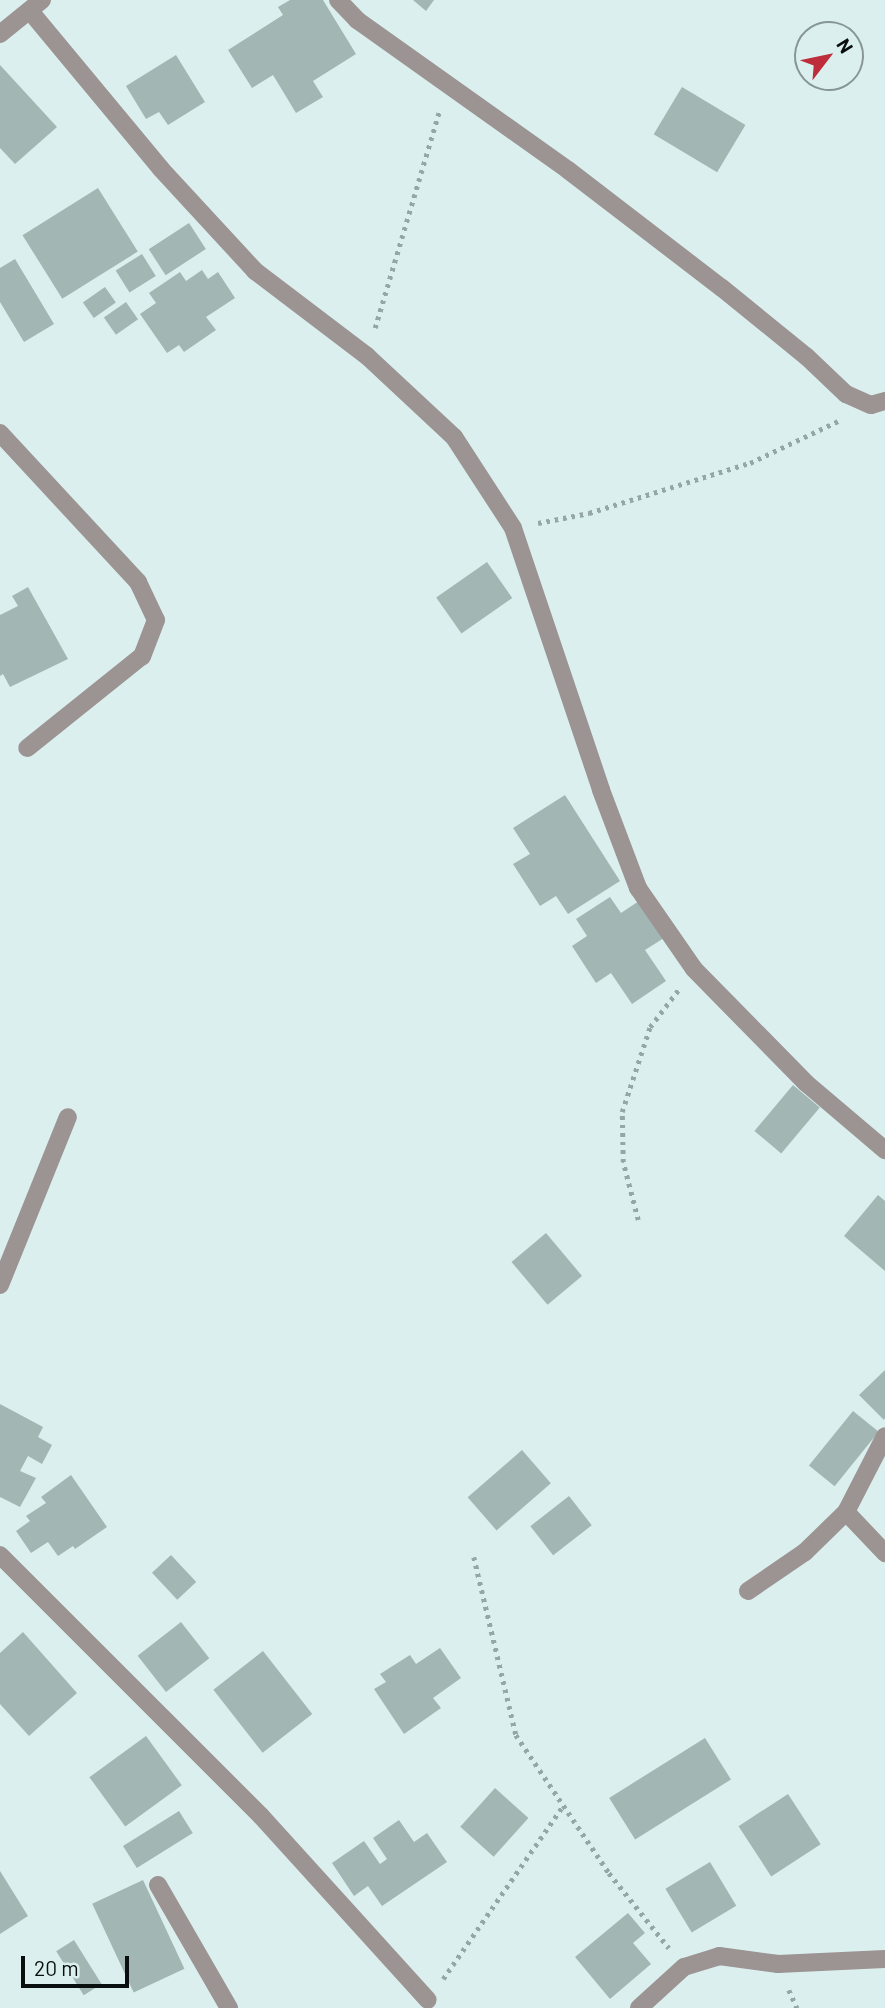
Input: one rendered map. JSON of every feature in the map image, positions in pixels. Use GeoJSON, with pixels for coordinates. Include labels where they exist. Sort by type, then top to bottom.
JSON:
{"type":"FeatureCollection","features":[{"type":"Feature","properties":{"kind":"street"},"geometry":{"type":"LineString","coordinates":[[338,0],[358,20],[568,170],[722,288],[807,357],[846,394],[878,403]]}},
{"type":"Feature","properties":{"kind":"street"},"geometry":{"type":"LineString","coordinates":[[0,34],[36,5],[161,169],[255,271],[367,356],[454,437],[513,528],[601,790],[638,888],[694,969],[806,1083],[885,1150]]}},
{"type":"Feature","properties":{"kind":"street"},"geometry":{"type":"LineString","coordinates":[[0,433],[138,582],[156,620],[142,656],[27,748]]}},
{"type":"Feature","properties":{"kind":"street"},"geometry":{"type":"LineString","coordinates":[[0,1285],[68,1117]]}},
{"type":"Feature","properties":{"kind":"street"},"geometry":{"type":"LineString","coordinates":[[748,1591],[805,1552],[846,1511],[885,1436]]}},
{"type":"Feature","properties":{"kind":"street"},"geometry":{"type":"LineString","coordinates":[[846,1511],[885,1553]]}},
{"type":"Feature","properties":{"kind":"street"},"geometry":{"type":"LineString","coordinates":[[0,1555],[261,1816],[428,2000]]}},
{"type":"Feature","properties":{"kind":"street"},"geometry":{"type":"LineString","coordinates":[[158,1885],[229,2008]]}},
{"type":"Feature","properties":{"kind":"street"},"geometry":{"type":"LineString","coordinates":[[639,2008],[684,1967],[719,1956],[778,1964],[885,1959]]}},
{"type":"Feature","properties":{"kind":"path"},"geometry":{"type":"LineString","coordinates":[[367,356],[446,84]]}},
{"type":"Feature","properties":{"kind":"path"},"geometry":{"type":"LineString","coordinates":[[513,528],[589,513],[750,463],[878,403]]}},
{"type":"Feature","properties":{"kind":"path"},"geometry":{"type":"LineString","coordinates":[[638,1220],[623,1162],[622,1111],[650,1027],[694,969]]}},
{"type":"Feature","properties":{"kind":"path"},"geometry":{"type":"LineString","coordinates":[[474,1557],[516,1735],[609,1873],[684,1967]]}},
{"type":"Feature","properties":{"kind":"path"},"geometry":{"type":"LineString","coordinates":[[428,2000],[562,1807]]}},
{"type":"Feature","properties":{"kind":"building"},"geometry":{"type":"Polygon","coordinates":[[[290,0],[323,0],[356,54],[313,81],[323,97],[296,113],[273,75],[252,88],[228,50],[283,15],[278,7],[290,0]]]}},
{"type":"Feature","properties":{"kind":"building"},"geometry":{"type":"Polygon","coordinates":[[[413,0],[434,0],[426,11],[413,0]]]}},
{"type":"Feature","properties":{"kind":"building"},"geometry":{"type":"Polygon","coordinates":[[[176,55],[205,102],[168,125],[159,112],[146,119],[126,86],[176,55]]]}},
{"type":"Feature","properties":{"kind":"building"},"geometry":{"type":"Polygon","coordinates":[[[0,65],[57,127],[15,164],[0,148],[0,65]]]}},
{"type":"Feature","properties":{"kind":"building"},"geometry":{"type":"Polygon","coordinates":[[[682,87],[745,125],[717,172],[654,134],[682,87]]]}},
{"type":"Feature","properties":{"kind":"building"},"geometry":{"type":"Polygon","coordinates":[[[98,188],[138,252],[62,299],[23,235],[98,188]]]}},
{"type":"Feature","properties":{"kind":"building"},"geometry":{"type":"Polygon","coordinates":[[[189,223],[206,249],[166,275],[149,249],[189,223]]]}},
{"type":"Feature","properties":{"kind":"building"},"geometry":{"type":"Polygon","coordinates":[[[142,254],[156,276],[129,292],[116,270],[142,254]]]}},
{"type":"Feature","properties":{"kind":"building"},"geometry":{"type":"Polygon","coordinates":[[[15,259],[54,324],[24,342],[0,302],[0,268],[15,259]]]}},
{"type":"Feature","properties":{"kind":"building"},"geometry":{"type":"Polygon","coordinates":[[[202,270],[208,279],[218,272],[235,298],[206,317],[216,330],[184,352],[179,345],[167,353],[140,314],[156,303],[149,293],[180,272],[186,281],[202,270]]]}},
{"type":"Feature","properties":{"kind":"building"},"geometry":{"type":"Polygon","coordinates":[[[105,287],[116,303],[94,318],[83,302],[105,287]]]}},
{"type":"Feature","properties":{"kind":"building"},"geometry":{"type":"Polygon","coordinates":[[[126,302],[138,319],[116,335],[104,317],[126,302]]]}},
{"type":"Feature","properties":{"kind":"building"},"geometry":{"type":"Polygon","coordinates":[[[487,562],[512,598],[461,634],[436,598],[487,562]]]}},
{"type":"Feature","properties":{"kind":"building"},"geometry":{"type":"Polygon","coordinates":[[[28,587],[68,659],[10,687],[3,674],[0,676],[0,615],[18,606],[12,596],[28,587]]]}},
{"type":"Feature","properties":{"kind":"building"},"geometry":{"type":"Polygon","coordinates":[[[565,795],[620,881],[568,914],[556,896],[540,906],[513,864],[530,854],[513,828],[565,795]]]}},
{"type":"Feature","properties":{"kind":"building"},"geometry":{"type":"Polygon","coordinates":[[[610,897],[621,913],[639,901],[664,938],[645,950],[666,981],[632,1004],[611,973],[596,983],[572,946],[587,936],[576,919],[610,897]]]}},
{"type":"Feature","properties":{"kind":"building"},"geometry":{"type":"Polygon","coordinates":[[[793,1085],[820,1107],[781,1153],[754,1131],[793,1085]]]}},
{"type":"Feature","properties":{"kind":"building"},"geometry":{"type":"Polygon","coordinates":[[[878,1195],[885,1201],[885,1271],[844,1236],[878,1195]]]}},
{"type":"Feature","properties":{"kind":"building"},"geometry":{"type":"Polygon","coordinates":[[[546,1233],[582,1276],[548,1305],[512,1262],[546,1233]]]}},
{"type":"Feature","properties":{"kind":"building"},"geometry":{"type":"Polygon","coordinates":[[[885,1370],[885,1418],[884,1420],[859,1395],[885,1370]]]}},
{"type":"Feature","properties":{"kind":"building"},"geometry":{"type":"Polygon","coordinates":[[[0,1404],[43,1427],[38,1437],[52,1445],[42,1464],[28,1456],[20,1471],[36,1478],[20,1507],[0,1497],[0,1404]]]}},
{"type":"Feature","properties":{"kind":"building"},"geometry":{"type":"Polygon","coordinates":[[[853,1411],[879,1432],[835,1486],[809,1465],[853,1411]]]}},
{"type":"Feature","properties":{"kind":"building"},"geometry":{"type":"Polygon","coordinates":[[[522,1450],[551,1483],[497,1530],[468,1497],[522,1450]]]}},
{"type":"Feature","properties":{"kind":"building"},"geometry":{"type":"Polygon","coordinates":[[[71,1475],[107,1527],[75,1549],[73,1546],[58,1556],[48,1542],[31,1553],[16,1531],[30,1521],[26,1516],[46,1503],[41,1497],[71,1475]]]}},
{"type":"Feature","properties":{"kind":"building"},"geometry":{"type":"Polygon","coordinates":[[[569,1496],[592,1525],[553,1555],[530,1526],[569,1496]]]}},
{"type":"Feature","properties":{"kind":"building"},"geometry":{"type":"Polygon","coordinates":[[[171,1555],[196,1582],[177,1600],[152,1573],[171,1555]]]}},
{"type":"Feature","properties":{"kind":"building"},"geometry":{"type":"Polygon","coordinates":[[[181,1622],[209,1658],[166,1692],[138,1656],[181,1622]]]}},
{"type":"Feature","properties":{"kind":"building"},"geometry":{"type":"Polygon","coordinates":[[[23,1632],[77,1693],[29,1736],[0,1704],[0,1653],[23,1632]]]}},
{"type":"Feature","properties":{"kind":"building"},"geometry":{"type":"Polygon","coordinates":[[[440,1648],[461,1678],[433,1698],[441,1708],[404,1734],[374,1689],[386,1682],[380,1674],[410,1655],[416,1664],[440,1648]]]}},
{"type":"Feature","properties":{"kind":"building"},"geometry":{"type":"Polygon","coordinates":[[[263,1651],[312,1714],[263,1753],[213,1690],[263,1651]]]}},
{"type":"Feature","properties":{"kind":"building"},"geometry":{"type":"Polygon","coordinates":[[[146,1736],[182,1785],[125,1826],[89,1777],[146,1736]]]}},
{"type":"Feature","properties":{"kind":"building"},"geometry":{"type":"Polygon","coordinates":[[[705,1738],[731,1780],[635,1839],[609,1798],[705,1738]]]}},
{"type":"Feature","properties":{"kind":"building"},"geometry":{"type":"Polygon","coordinates":[[[495,1788],[528,1818],[494,1857],[460,1827],[495,1788]]]}},
{"type":"Feature","properties":{"kind":"building"},"geometry":{"type":"Polygon","coordinates":[[[788,1794],[821,1844],[771,1876],[739,1826],[788,1794]]]}},
{"type":"Feature","properties":{"kind":"building"},"geometry":{"type":"Polygon","coordinates":[[[179,1811],[193,1833],[137,1868],[123,1846],[179,1811]]]}},
{"type":"Feature","properties":{"kind":"building"},"geometry":{"type":"Polygon","coordinates":[[[399,1820],[414,1842],[427,1833],[447,1862],[382,1906],[368,1886],[354,1896],[332,1863],[364,1841],[380,1864],[387,1859],[373,1838],[399,1820]]]}},
{"type":"Feature","properties":{"kind":"building"},"geometry":{"type":"Polygon","coordinates":[[[710,1862],[736,1906],[692,1932],[665,1889],[710,1862]]]}},
{"type":"Feature","properties":{"kind":"building"},"geometry":{"type":"Polygon","coordinates":[[[0,1871],[28,1916],[0,1934],[0,1871]]]}},
{"type":"Feature","properties":{"kind":"building"},"geometry":{"type":"Polygon","coordinates":[[[143,1880],[184,1969],[134,1992],[92,1904],[143,1880]]]}},
{"type":"Feature","properties":{"kind":"building"},"geometry":{"type":"Polygon","coordinates":[[[628,1913],[645,1933],[633,1943],[651,1964],[610,1999],[575,1957],[628,1913]]]}},
{"type":"Feature","properties":{"kind":"building"},"geometry":{"type":"Polygon","coordinates":[[[74,1940],[102,1984],[84,1995],[56,1951],[74,1940]]]}}]}
